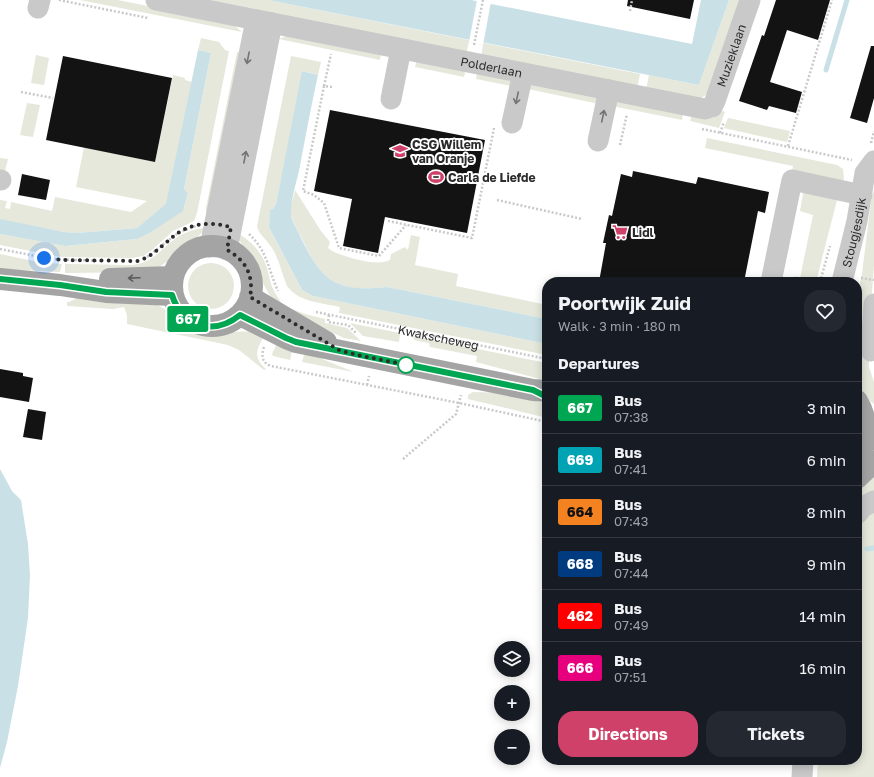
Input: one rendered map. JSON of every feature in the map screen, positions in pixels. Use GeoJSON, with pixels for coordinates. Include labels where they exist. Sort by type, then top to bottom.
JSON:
{"type":"FeatureCollection","features":[{"type":"Feature","properties":{"kind":"main road"},"geometry":{"type":"LineString","coordinates":[[202,248],[218,248],[239,257],[248,269],[251,283],[245,306],[234,319],[221,325],[200,325],[182,314],[178,308],[173,286],[179,264],[189,253],[202,248]]}},
{"type":"Feature","properties":{"kind":"main road"},"geometry":{"type":"LineString","coordinates":[[0,279],[23,282],[173,286]]}},
{"type":"Feature","properties":{"kind":"main road"},"geometry":{"type":"LineString","coordinates":[[245,306],[339,350],[365,357],[542,393]]}},
{"type":"Feature","properties":{"kind":"main road"},"geometry":{"type":"LineString","coordinates":[[864,463],[865,417]]}},
{"type":"Feature","properties":{"kind":"street","name":"Polderlaan"},"geometry":{"type":"LineString","coordinates":[[156,0],[702,109],[710,108]]}},
{"type":"Feature","properties":{"kind":"street","name":"Muzieklaan"},"geometry":{"type":"LineString","coordinates":[[710,108],[715,101],[750,0]]}},
{"type":"Feature","properties":{"kind":"street"},"geometry":{"type":"LineString","coordinates":[[218,248],[264,22]]}},
{"type":"Feature","properties":{"kind":"street"},"geometry":{"type":"LineString","coordinates":[[391,99],[401,49]]}},
{"type":"Feature","properties":{"kind":"street"},"geometry":{"type":"LineString","coordinates":[[503,126],[523,73]]}},
{"type":"Feature","properties":{"kind":"street"},"geometry":{"type":"LineString","coordinates":[[598,141],[609,90]]}},
{"type":"Feature","properties":{"kind":"street","name":"Stougjesdijk"},"geometry":{"type":"LineString","coordinates":[[843,277],[862,195],[865,174],[874,161]]}},
{"type":"Feature","properties":{"kind":"street"},"geometry":{"type":"LineString","coordinates":[[772,277],[792,180],[862,195]]}},
{"type":"Feature","properties":{"kind":"street"},"geometry":{"type":"LineString","coordinates":[[871,351],[874,304]]}},
{"type":"Feature","properties":{"kind":"street"},"geometry":{"type":"LineString","coordinates":[[862,507],[874,501]]}},
{"type":"Feature","properties":{"kind":"street"},"geometry":{"type":"LineString","coordinates":[[802,777],[803,765]]}},
{"type":"Feature","properties":{"kind":"path"},"geometry":{"type":"LineString","coordinates":[[474,47],[483,0]]}},
{"type":"Feature","properties":{"kind":"path"},"geometry":{"type":"LineString","coordinates":[[630,11],[632,0]]}},
{"type":"Feature","properties":{"kind":"path"},"geometry":{"type":"LineString","coordinates":[[788,146],[832,0]]}},
{"type":"Feature","properties":{"kind":"path"},"geometry":{"type":"LineString","coordinates":[[331,54],[303,191],[314,195],[324,203],[339,248],[379,256],[406,225]]}},
{"type":"Feature","properties":{"kind":"path"},"geometry":{"type":"LineString","coordinates":[[324,86],[332,87]]}},
{"type":"Feature","properties":{"kind":"path"},"geometry":{"type":"LineString","coordinates":[[21,92],[53,98]]}},
{"type":"Feature","properties":{"kind":"path"},"geometry":{"type":"LineString","coordinates":[[620,145],[627,114]]}},
{"type":"Feature","properties":{"kind":"path"},"geometry":{"type":"LineString","coordinates":[[388,221],[472,238],[503,126]]}},
{"type":"Feature","properties":{"kind":"path"},"geometry":{"type":"LineString","coordinates":[[497,200],[582,219]]}},
{"type":"Feature","properties":{"kind":"path"},"geometry":{"type":"LineString","coordinates":[[145,259],[183,230],[205,224],[223,226],[248,234],[259,246],[268,261],[280,293]]}},
{"type":"Feature","properties":{"kind":"path"},"geometry":{"type":"LineString","coordinates":[[0,249],[50,259],[103,261]]}},
{"type":"Feature","properties":{"kind":"path"},"geometry":{"type":"LineString","coordinates":[[865,279],[874,280]]}},
{"type":"Feature","properties":{"kind":"path","name":"Kwakscheweg"},"geometry":{"type":"LineString","coordinates":[[329,315],[542,358]]}},
{"type":"Feature","properties":{"kind":"path"},"geometry":{"type":"LineString","coordinates":[[369,375],[367,385],[542,421]]}},
{"type":"Feature","properties":{"kind":"path"},"geometry":{"type":"LineString","coordinates":[[403,459],[456,414]]}},
{"type":"Feature","properties":{"kind":"shaded area"},"geometry":{"type":"Polygon","coordinates":[[[80,0],[118,0],[228,22],[242,32],[80,0]]]}},
{"type":"Feature","properties":{"kind":"shaded area"},"geometry":{"type":"Polygon","coordinates":[[[193,0],[268,0],[640,74],[637,89],[481,57],[483,45],[469,42],[466,54],[193,0]]]}},
{"type":"Feature","properties":{"kind":"shaded area"},"geometry":{"type":"Polygon","coordinates":[[[729,0],[742,0],[707,94],[700,99],[646,90],[649,75],[699,85],[729,0]]]}},
{"type":"Feature","properties":{"kind":"shaded area"},"geometry":{"type":"Polygon","coordinates":[[[289,35],[381,52],[380,60],[279,39],[289,35]]]}},
{"type":"Feature","properties":{"kind":"shaded area"},"geometry":{"type":"Polygon","coordinates":[[[201,38],[219,42],[225,50],[229,51],[197,213],[194,221],[173,231],[143,256],[132,258],[61,257],[0,245],[0,234],[65,246],[137,239],[148,234],[184,208],[188,193],[184,189],[211,53],[198,50],[201,38]]]}},
{"type":"Feature","properties":{"kind":"shaded area"},"geometry":{"type":"Polygon","coordinates":[[[237,52],[244,54],[206,216],[206,208],[237,52]]]}},
{"type":"Feature","properties":{"kind":"shaded area"},"geometry":{"type":"Polygon","coordinates":[[[36,55],[49,58],[44,85],[31,83],[36,55]]]}},
{"type":"Feature","properties":{"kind":"shaded area"},"geometry":{"type":"Polygon","coordinates":[[[291,56],[321,62],[318,75],[303,71],[276,204],[270,211],[269,227],[302,290],[313,296],[542,343],[542,354],[339,313],[340,307],[304,299],[287,286],[275,254],[260,233],[257,226],[291,56]]]}},
{"type":"Feature","properties":{"kind":"shaded area"},"geometry":{"type":"Polygon","coordinates":[[[417,59],[466,69],[464,77],[415,67],[417,59]]]}},
{"type":"Feature","properties":{"kind":"shaded area"},"geometry":{"type":"Polygon","coordinates":[[[477,72],[511,81],[511,86],[476,79],[477,72]]]}},
{"type":"Feature","properties":{"kind":"shaded area"},"geometry":{"type":"Polygon","coordinates":[[[173,75],[185,78],[185,80],[192,82],[167,204],[137,228],[76,233],[0,220],[0,200],[7,201],[5,208],[10,209],[11,202],[52,211],[55,197],[131,212],[147,201],[76,187],[84,147],[155,162],[173,75]]]}},
{"type":"Feature","properties":{"kind":"shaded area"},"geometry":{"type":"Polygon","coordinates":[[[532,84],[596,95],[599,104],[528,89],[532,84]]]}},
{"type":"Feature","properties":{"kind":"shaded area"},"geometry":{"type":"Polygon","coordinates":[[[619,99],[683,112],[682,120],[612,106],[619,99]]]}},
{"type":"Feature","properties":{"kind":"shaded area"},"geometry":{"type":"Polygon","coordinates":[[[27,103],[40,105],[33,137],[20,135],[27,103]]]}},
{"type":"Feature","properties":{"kind":"shaded area"},"geometry":{"type":"Polygon","coordinates":[[[720,110],[725,112],[719,128],[690,121],[692,114],[713,118],[720,110]]]}},
{"type":"Feature","properties":{"kind":"shaded area"},"geometry":{"type":"Polygon","coordinates":[[[728,118],[790,131],[787,142],[724,128],[728,118]]]}},
{"type":"Feature","properties":{"kind":"shaded area"},"geometry":{"type":"Polygon","coordinates":[[[707,138],[837,165],[843,169],[844,179],[842,181],[792,172],[793,166],[705,148],[707,138]]]}},
{"type":"Feature","properties":{"kind":"shaded area"},"geometry":{"type":"Polygon","coordinates":[[[0,158],[8,159],[4,175],[0,174],[0,158]]]}},
{"type":"Feature","properties":{"kind":"shaded area"},"geometry":{"type":"Polygon","coordinates":[[[874,189],[874,265],[868,348],[862,348],[861,277],[871,201],[874,189]]]}},
{"type":"Feature","properties":{"kind":"shaded area"},"geometry":{"type":"Polygon","coordinates":[[[295,190],[321,231],[330,242],[328,248],[345,256],[369,262],[384,262],[390,260],[391,254],[405,247],[408,250],[411,235],[420,237],[415,265],[458,274],[456,286],[542,304],[542,318],[387,287],[358,288],[336,283],[327,277],[311,257],[293,221],[291,209],[295,190]]]}},
{"type":"Feature","properties":{"kind":"shaded area"},"geometry":{"type":"Polygon","coordinates":[[[805,192],[838,196],[817,277],[800,277],[813,215],[800,211],[803,194],[805,192]]]}},
{"type":"Feature","properties":{"kind":"shaded area"},"geometry":{"type":"Polygon","coordinates":[[[209,227],[172,258],[152,272],[65,273],[65,264],[133,265],[141,263],[158,254],[179,236],[194,230],[209,227]]]}},
{"type":"Feature","properties":{"kind":"shaded area"},"geometry":{"type":"Polygon","coordinates":[[[235,232],[246,238],[259,251],[265,262],[272,287],[281,305],[276,307],[235,232]]]}},
{"type":"Feature","properties":{"kind":"shaded area"},"geometry":{"type":"Polygon","coordinates":[[[0,254],[38,262],[62,264],[60,272],[0,269],[0,254]]]}},
{"type":"Feature","properties":{"kind":"shaded area"},"geometry":{"type":"Polygon","coordinates":[[[211,263],[224,267],[230,273],[234,286],[230,299],[224,305],[211,309],[198,305],[192,299],[188,286],[192,273],[198,267],[211,263]]]}},
{"type":"Feature","properties":{"kind":"shaded area"},"geometry":{"type":"Polygon","coordinates":[[[79,297],[146,299],[174,314],[185,325],[208,333],[256,331],[265,335],[258,348],[257,356],[266,369],[264,370],[239,350],[228,345],[127,324],[127,315],[124,307],[113,309],[67,306],[67,302],[79,297]]]}},
{"type":"Feature","properties":{"kind":"shaded area"},"geometry":{"type":"Polygon","coordinates":[[[292,309],[325,319],[325,323],[347,328],[361,341],[344,338],[290,313],[292,309]]]}},
{"type":"Feature","properties":{"kind":"shaded area"},"geometry":{"type":"Polygon","coordinates":[[[350,323],[400,333],[399,342],[363,336],[350,323]]]}},
{"type":"Feature","properties":{"kind":"shaded area"},"geometry":{"type":"Polygon","coordinates":[[[413,336],[542,362],[542,380],[476,362],[477,356],[430,347],[429,343],[414,340],[413,336]]]}},
{"type":"Feature","properties":{"kind":"shaded area"},"geometry":{"type":"Polygon","coordinates":[[[278,341],[293,347],[290,360],[273,356],[272,354],[278,341]]]}},
{"type":"Feature","properties":{"kind":"shaded area"},"geometry":{"type":"Polygon","coordinates":[[[305,352],[354,372],[302,362],[305,352]]]}},
{"type":"Feature","properties":{"kind":"shaded area"},"geometry":{"type":"Polygon","coordinates":[[[862,354],[869,355],[869,367],[874,382],[874,404],[862,396],[862,354]]]}},
{"type":"Feature","properties":{"kind":"shaded area"},"geometry":{"type":"Polygon","coordinates":[[[473,392],[504,393],[542,403],[542,417],[468,399],[468,395],[473,392]]]}},
{"type":"Feature","properties":{"kind":"shaded area"},"geometry":{"type":"Polygon","coordinates":[[[874,472],[874,492],[862,499],[862,483],[874,472]]]}},
{"type":"Feature","properties":{"kind":"shaded area"},"geometry":{"type":"Polygon","coordinates":[[[874,505],[874,777],[817,777],[818,765],[862,765],[862,516],[874,505]]]}},
{"type":"Feature","properties":{"kind":"water"},"geometry":{"type":"Polygon","coordinates":[[[268,0],[471,0],[692,44],[701,0],[729,0],[699,85],[268,0]]]}},
{"type":"Feature","properties":{"kind":"water"},"geometry":{"type":"Polygon","coordinates":[[[198,50],[211,53],[184,189],[188,193],[183,211],[148,234],[137,239],[65,246],[0,234],[0,219],[76,233],[137,228],[166,204],[198,50]]]}},
{"type":"Feature","properties":{"kind":"water"},"geometry":{"type":"Polygon","coordinates":[[[302,71],[318,75],[293,197],[291,216],[309,253],[325,275],[344,286],[356,288],[387,287],[542,318],[542,343],[313,296],[302,290],[269,227],[270,210],[273,209],[276,204],[302,71]]]}},
{"type":"Feature","properties":{"kind":"water"},"geometry":{"type":"Polygon","coordinates":[[[0,469],[12,491],[21,500],[28,544],[30,575],[28,618],[18,686],[7,742],[0,768],[0,469]]]}},
{"type":"Feature","properties":{"kind":"pier"},"geometry":{"type":"Polygon","coordinates":[[[477,0],[491,2],[483,45],[469,42],[477,0]]]}},
{"type":"Feature","properties":{"kind":"building"},"geometry":{"type":"Polygon","coordinates":[[[628,0],[694,0],[690,19],[627,6],[628,0]]]}},
{"type":"Feature","properties":{"kind":"building"},"geometry":{"type":"Polygon","coordinates":[[[776,0],[830,0],[818,40],[787,30],[770,82],[802,92],[796,113],[769,106],[767,110],[739,101],[776,0]]]}},
{"type":"Feature","properties":{"kind":"building"},"geometry":{"type":"Polygon","coordinates":[[[871,46],[874,46],[874,98],[867,123],[850,118],[871,46]]]}},
{"type":"Feature","properties":{"kind":"building"},"geometry":{"type":"Polygon","coordinates":[[[63,56],[172,78],[155,162],[46,140],[63,56]]]}},
{"type":"Feature","properties":{"kind":"building"},"geometry":{"type":"Polygon","coordinates":[[[330,110],[485,140],[467,233],[385,217],[378,253],[343,246],[352,199],[314,191],[330,110]]]}},
{"type":"Feature","properties":{"kind":"building"},"geometry":{"type":"Polygon","coordinates":[[[633,171],[696,184],[698,177],[769,192],[765,213],[758,211],[745,277],[600,277],[606,243],[603,243],[609,215],[612,216],[621,174],[632,177],[633,171]]]}},
{"type":"Feature","properties":{"kind":"building"},"geometry":{"type":"Polygon","coordinates":[[[22,174],[50,180],[46,200],[18,195],[22,174]]]}},
{"type":"Feature","properties":{"kind":"building"},"geometry":{"type":"Polygon","coordinates":[[[0,369],[23,373],[23,376],[33,378],[29,402],[0,397],[0,369]]]}},
{"type":"Feature","properties":{"kind":"building"},"geometry":{"type":"Polygon","coordinates":[[[28,409],[46,412],[42,440],[23,437],[28,409]]]}},
{"type":"Feature","properties":{"kind":"waterway"},"geometry":{"type":"LineString","coordinates":[[826,70],[847,0]]}},
{"type":"Feature","properties":{"kind":"waterway"},"geometry":{"type":"LineString","coordinates":[[867,549],[874,548]]}},
{"type":"Feature","properties":{"kind":"bus line","name":"667"},"geometry":{"type":"LineString","coordinates":[[0,279],[60,285],[106,292],[172,295],[182,314],[200,325],[221,325],[228,323],[240,315],[296,342],[533,390],[542,394]]}},
{"type":"Feature","properties":{"kind":"place","name":"CSG Willem van Oranje"},"geometry":{"type":"Point","coordinates":[400,151]}},
{"type":"Feature","properties":{"kind":"place","name":"Carla de Liefde"},"geometry":{"type":"Point","coordinates":[436,177]}},
{"type":"Feature","properties":{"kind":"place","name":"Lidl"},"geometry":{"type":"Point","coordinates":[620,232]}},
{"type":"Feature","properties":{"kind":"route"},"geometry":{"type":"LineString","coordinates":[[44,258],[63,260],[137,261],[148,257],[183,230],[207,223],[231,227],[227,250],[239,257],[248,269],[251,283],[250,297],[339,350],[406,365]]}}]}
